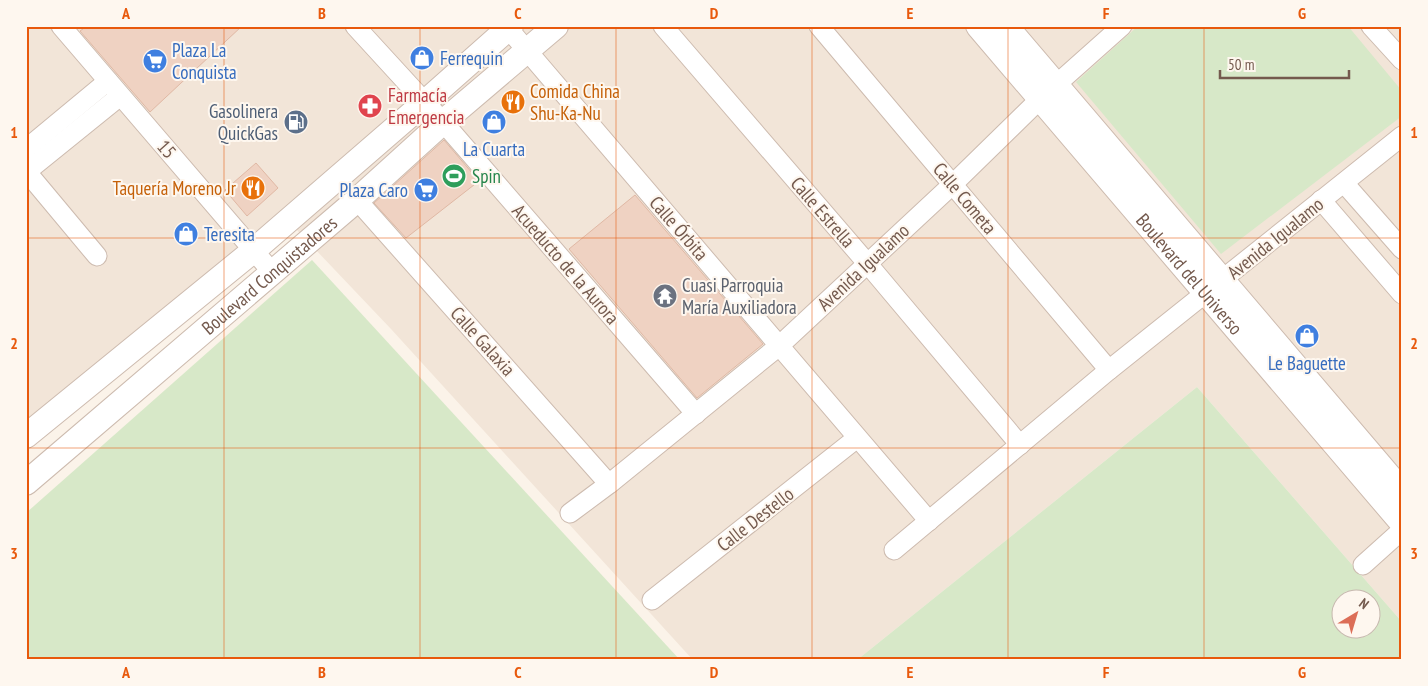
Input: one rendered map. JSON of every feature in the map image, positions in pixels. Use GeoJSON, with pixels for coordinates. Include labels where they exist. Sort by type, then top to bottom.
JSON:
{"type":"FeatureCollection","features":[{"type":"Feature","properties":{"kind":"street","name":"15"},"geometry":{"type":"LineString","coordinates":[[61,26],[272,272]]}},
{"type":"Feature","properties":{"kind":"street","name":"Acueducto de la Aurora"},"geometry":{"type":"LineString","coordinates":[[355,26],[443,122],[696,414]]}},
{"type":"Feature","properties":{"kind":"street","name":"Boulevard Conquistadores"},"geometry":{"type":"LineString","coordinates":[[26,483],[357,200],[443,122],[556,26]]}},
{"type":"Feature","properties":{"kind":"street","name":"Calle Estrella"},"geometry":{"type":"LineString","coordinates":[[663,26],[867,263],[1020,445]]}},
{"type":"Feature","properties":{"kind":"street","name":"Calle Cometa"},"geometry":{"type":"LineString","coordinates":[[819,26],[1110,370]]}},
{"type":"Feature","properties":{"kind":"street","name":"Boulevard del Universo"},"geometry":{"type":"LineString","coordinates":[[978,26],[1048,92],[1214,286],[1402,491]]}},
{"type":"Feature","properties":{"kind":"street","name":"Boulevard del Universo"},"geometry":{"type":"LineString","coordinates":[[1006,26],[1048,92]]}},
{"type":"Feature","properties":{"kind":"street","name":"Avenida Igualamo"},"geometry":{"type":"LineString","coordinates":[[570,513],[609,484],[779,346],[953,184],[1048,92],[1122,26]]}},
{"type":"Feature","properties":{"kind":"street"},"geometry":{"type":"LineString","coordinates":[[1372,26],[1402,60]]}},
{"type":"Feature","properties":{"kind":"street","name":"Boulevard Conquistadores"},"geometry":{"type":"LineString","coordinates":[[26,436],[253,251],[424,103],[508,27]]}},
{"type":"Feature","properties":{"kind":"street","name":"Calle Órbita"},"geometry":{"type":"LineString","coordinates":[[508,27],[929,521]]}},
{"type":"Feature","properties":{"kind":"street"},"geometry":{"type":"LineString","coordinates":[[26,149],[108,81]]}},
{"type":"Feature","properties":{"kind":"street"},"geometry":{"type":"LineString","coordinates":[[97,256],[26,172],[120,96]]}},
{"type":"Feature","properties":{"kind":"street","name":"Avenida Igualamo"},"geometry":{"type":"LineString","coordinates":[[894,550],[1110,370],[1402,136]]}},
{"type":"Feature","properties":{"kind":"street"},"geometry":{"type":"LineString","coordinates":[[1344,183],[1402,249]]}},
{"type":"Feature","properties":{"kind":"street","name":"Calle Galaxia"},"geometry":{"type":"LineString","coordinates":[[357,200],[609,484]]}},
{"type":"Feature","properties":{"kind":"street"},"geometry":{"type":"LineString","coordinates":[[1321,200],[1402,294]]}},
{"type":"Feature","properties":{"kind":"street","name":"Boulevard del Universo"},"geometry":{"type":"LineString","coordinates":[[1214,286],[1402,523]]}},
{"type":"Feature","properties":{"kind":"street","name":"Calle Destello"},"geometry":{"type":"LineString","coordinates":[[652,600],[857,438]]}},
{"type":"Feature","properties":{"kind":"street"},"geometry":{"type":"LineString","coordinates":[[1363,565],[1402,530]]}},
{"type":"Feature","properties":{"kind":"shaded area"},"geometry":{"type":"Polygon","coordinates":[[[26,26],[1402,26],[1402,622],[1380,597],[1380,588],[1372,588],[1197,387],[857,660],[693,660],[391,329],[295,228],[28,448],[26,446],[26,26]]]}},
{"type":"Feature","properties":{"kind":"green space"},"geometry":{"type":"Polygon","coordinates":[[[1138,26],[1348,26],[1402,91],[1402,116],[1221,254],[1076,82],[1138,26]]]}},
{"type":"Feature","properties":{"kind":"green space"},"geometry":{"type":"Polygon","coordinates":[[[312,260],[680,660],[26,660],[26,513],[312,260]]]}},
{"type":"Feature","properties":{"kind":"green space"},"geometry":{"type":"Polygon","coordinates":[[[1197,387],[1372,588],[1330,588],[1330,638],[1380,638],[1380,597],[1402,622],[1402,660],[857,660],[1197,387]]]}},
{"type":"Feature","properties":{"kind":"building","name":"Plaza La Conquista"},"geometry":{"type":"Polygon","coordinates":[[[87,26],[242,26],[150,112],[80,31],[87,26]]]}},
{"type":"Feature","properties":{"kind":"building","name":"Plaza Caro"},"geometry":{"type":"Polygon","coordinates":[[[444,140],[479,181],[406,238],[374,203],[444,140]]]}},
{"type":"Feature","properties":{"kind":"building"},"geometry":{"type":"Polygon","coordinates":[[[256,163],[278,188],[247,216],[225,190],[256,163]]]}},
{"type":"Feature","properties":{"kind":"building","name":"Cuasi Parroquia María Auxiliadora"},"geometry":{"type":"Polygon","coordinates":[[[635,195],[763,344],[697,398],[569,249],[635,195]]]}},
{"type":"Feature","properties":{"kind":"place","name":"Ferrequin"},"geometry":{"type":"Point","coordinates":[422,58]}},
{"type":"Feature","properties":{"kind":"place","name":"Plaza La Conquista"},"geometry":{"type":"Point","coordinates":[155,61]}},
{"type":"Feature","properties":{"kind":"place","name":"Comida China Shu-Ka-Nu"},"geometry":{"type":"Point","coordinates":[513,102]}},
{"type":"Feature","properties":{"kind":"place","name":"Farmacía Emergencia"},"geometry":{"type":"Point","coordinates":[370,106]}},
{"type":"Feature","properties":{"kind":"place","name":"Gasolinera QuickGas"},"geometry":{"type":"Point","coordinates":[296,122]}},
{"type":"Feature","properties":{"kind":"place","name":"La Cuarta"},"geometry":{"type":"Point","coordinates":[494,122]}},
{"type":"Feature","properties":{"kind":"place","name":"Spin"},"geometry":{"type":"Point","coordinates":[454,176]}},
{"type":"Feature","properties":{"kind":"place","name":"Taquería Moreno Jr"},"geometry":{"type":"Point","coordinates":[253,188]}},
{"type":"Feature","properties":{"kind":"place","name":"Plaza Caro"},"geometry":{"type":"Point","coordinates":[426,190]}},
{"type":"Feature","properties":{"kind":"place","name":"Teresita"},"geometry":{"type":"Point","coordinates":[186,234]}},
{"type":"Feature","properties":{"kind":"place","name":"Cuasi Parroquia María Auxiliadora"},"geometry":{"type":"Point","coordinates":[665,296]}},
{"type":"Feature","properties":{"kind":"place","name":"Le Baguette"},"geometry":{"type":"Point","coordinates":[1307,336]}}]}
